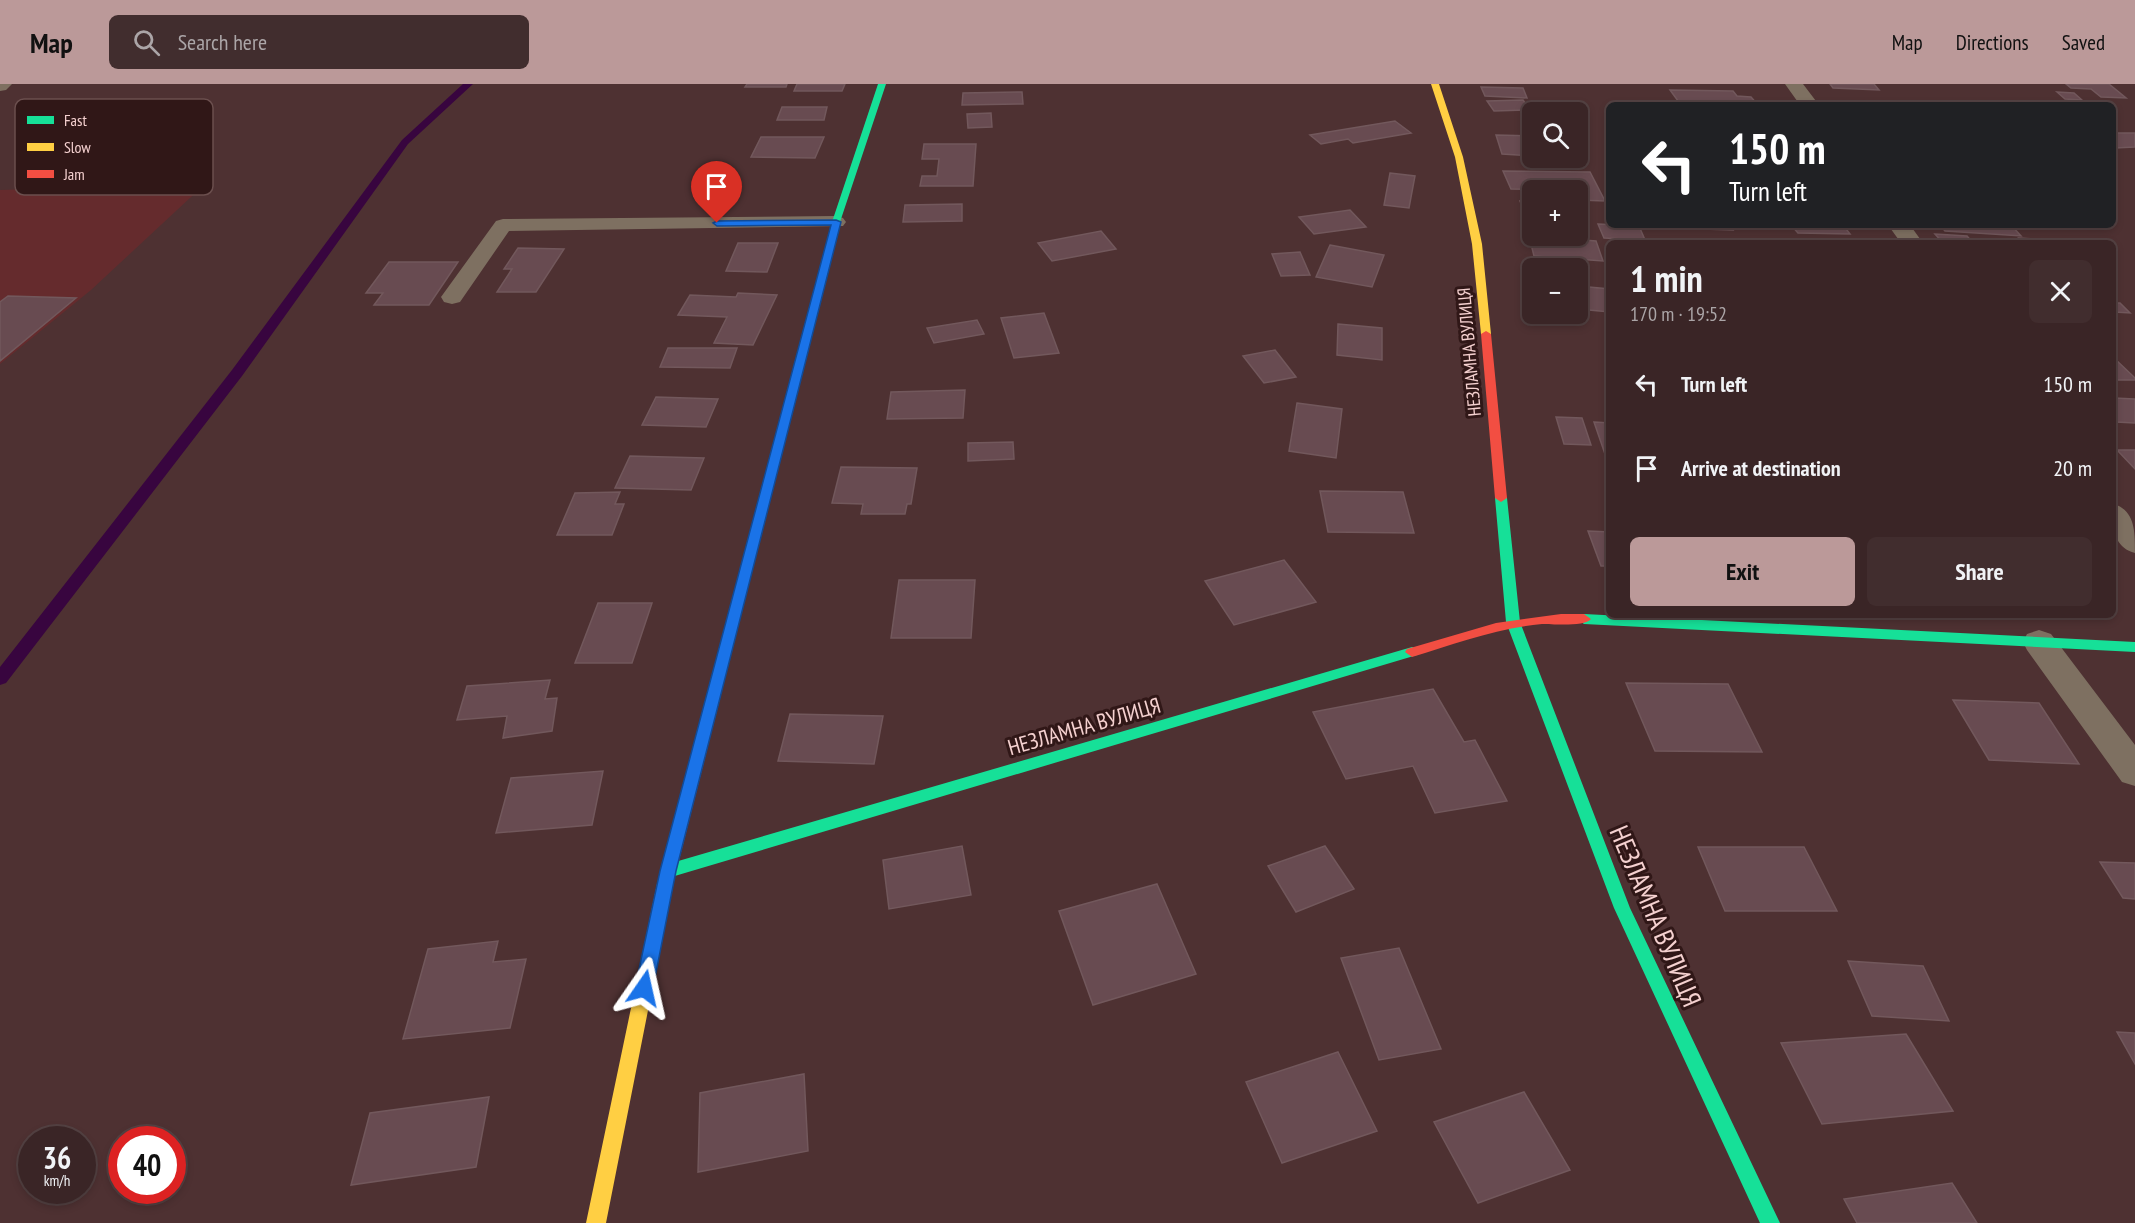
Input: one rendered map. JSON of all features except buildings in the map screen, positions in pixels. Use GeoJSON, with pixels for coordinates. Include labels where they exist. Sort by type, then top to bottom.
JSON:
{"type":"FeatureCollection","features":[{"type":"Feature","properties":{"kind":"street"},"geometry":{"type":"LineString","coordinates":[[596,1223],[668,871],[836,222],[882,84]]}},
{"type":"Feature","properties":{"kind":"street","name":"НЕЗЛАМНА ВУЛИЦЯ"},"geometry":{"type":"LineString","coordinates":[[1435,84],[1459,157],[1477,244],[1513,622],[1622,908],[1770,1223]]}},
{"type":"Feature","properties":{"kind":"street"},"geometry":{"type":"LineString","coordinates":[[1794,84],[1808,102]]}},
{"type":"Feature","properties":{"kind":"street"},"geometry":{"type":"LineString","coordinates":[[2116,517],[2135,543]]}},
{"type":"Feature","properties":{"kind":"street"},"geometry":{"type":"LineString","coordinates":[[1513,622],[1553,616],[2135,647]]}},
{"type":"Feature","properties":{"kind":"street","name":"НЕЗЛАМНА ВУЛИЦЯ"},"geometry":{"type":"LineString","coordinates":[[668,871],[1513,622]]}},
{"type":"Feature","properties":{"kind":"street"},"geometry":{"type":"LineString","coordinates":[[2039,642],[2135,772]]}},
{"type":"Feature","properties":{"kind":"lane"},"geometry":{"type":"LineString","coordinates":[[452,297],[503,225],[836,222]]}},
{"type":"Feature","properties":{"kind":"shaded area"},"geometry":{"type":"Polygon","coordinates":[[[0,190],[15,190],[15,195],[193,195],[91,290],[0,364],[0,190]]]}},
{"type":"Feature","properties":{"kind":"waterway"},"geometry":{"type":"LineString","coordinates":[[0,679],[237,373],[405,142],[468,84]]}},
{"type":"Feature","properties":{"kind":"traffic: fast"},"geometry":{"type":"LineString","coordinates":[[708,718],[836,222],[882,84]]}},
{"type":"Feature","properties":{"kind":"traffic: fast"},"geometry":{"type":"LineString","coordinates":[[1501,498],[1513,622],[1622,908],[1770,1223]]}},
{"type":"Feature","properties":{"kind":"traffic: fast"},"geometry":{"type":"LineString","coordinates":[[1584,619],[2135,647]]}},
{"type":"Feature","properties":{"kind":"traffic: fast"},"geometry":{"type":"LineString","coordinates":[[668,871],[1412,652]]}},
{"type":"Feature","properties":{"kind":"traffic: slow"},"geometry":{"type":"LineString","coordinates":[[1435,84],[1459,157],[1477,244],[1486,334]]}},
{"type":"Feature","properties":{"kind":"traffic: slow"},"geometry":{"type":"LineString","coordinates":[[596,1223],[665,884]]}},
{"type":"Feature","properties":{"kind":"traffic: jam"},"geometry":{"type":"LineString","coordinates":[[1486,334],[1501,498]]}},
{"type":"Feature","properties":{"kind":"traffic: jam"},"geometry":{"type":"LineString","coordinates":[[1412,652],[1496,627],[1539,620],[1584,619]]}},
{"type":"Feature","properties":{"kind":"traffic: jam"},"geometry":{"type":"LineString","coordinates":[[665,884],[708,718]]}},
{"type":"Feature","properties":{"kind":"route"},"geometry":{"type":"LineString","coordinates":[[644,988],[668,871],[836,222],[717,223]]}}]}
